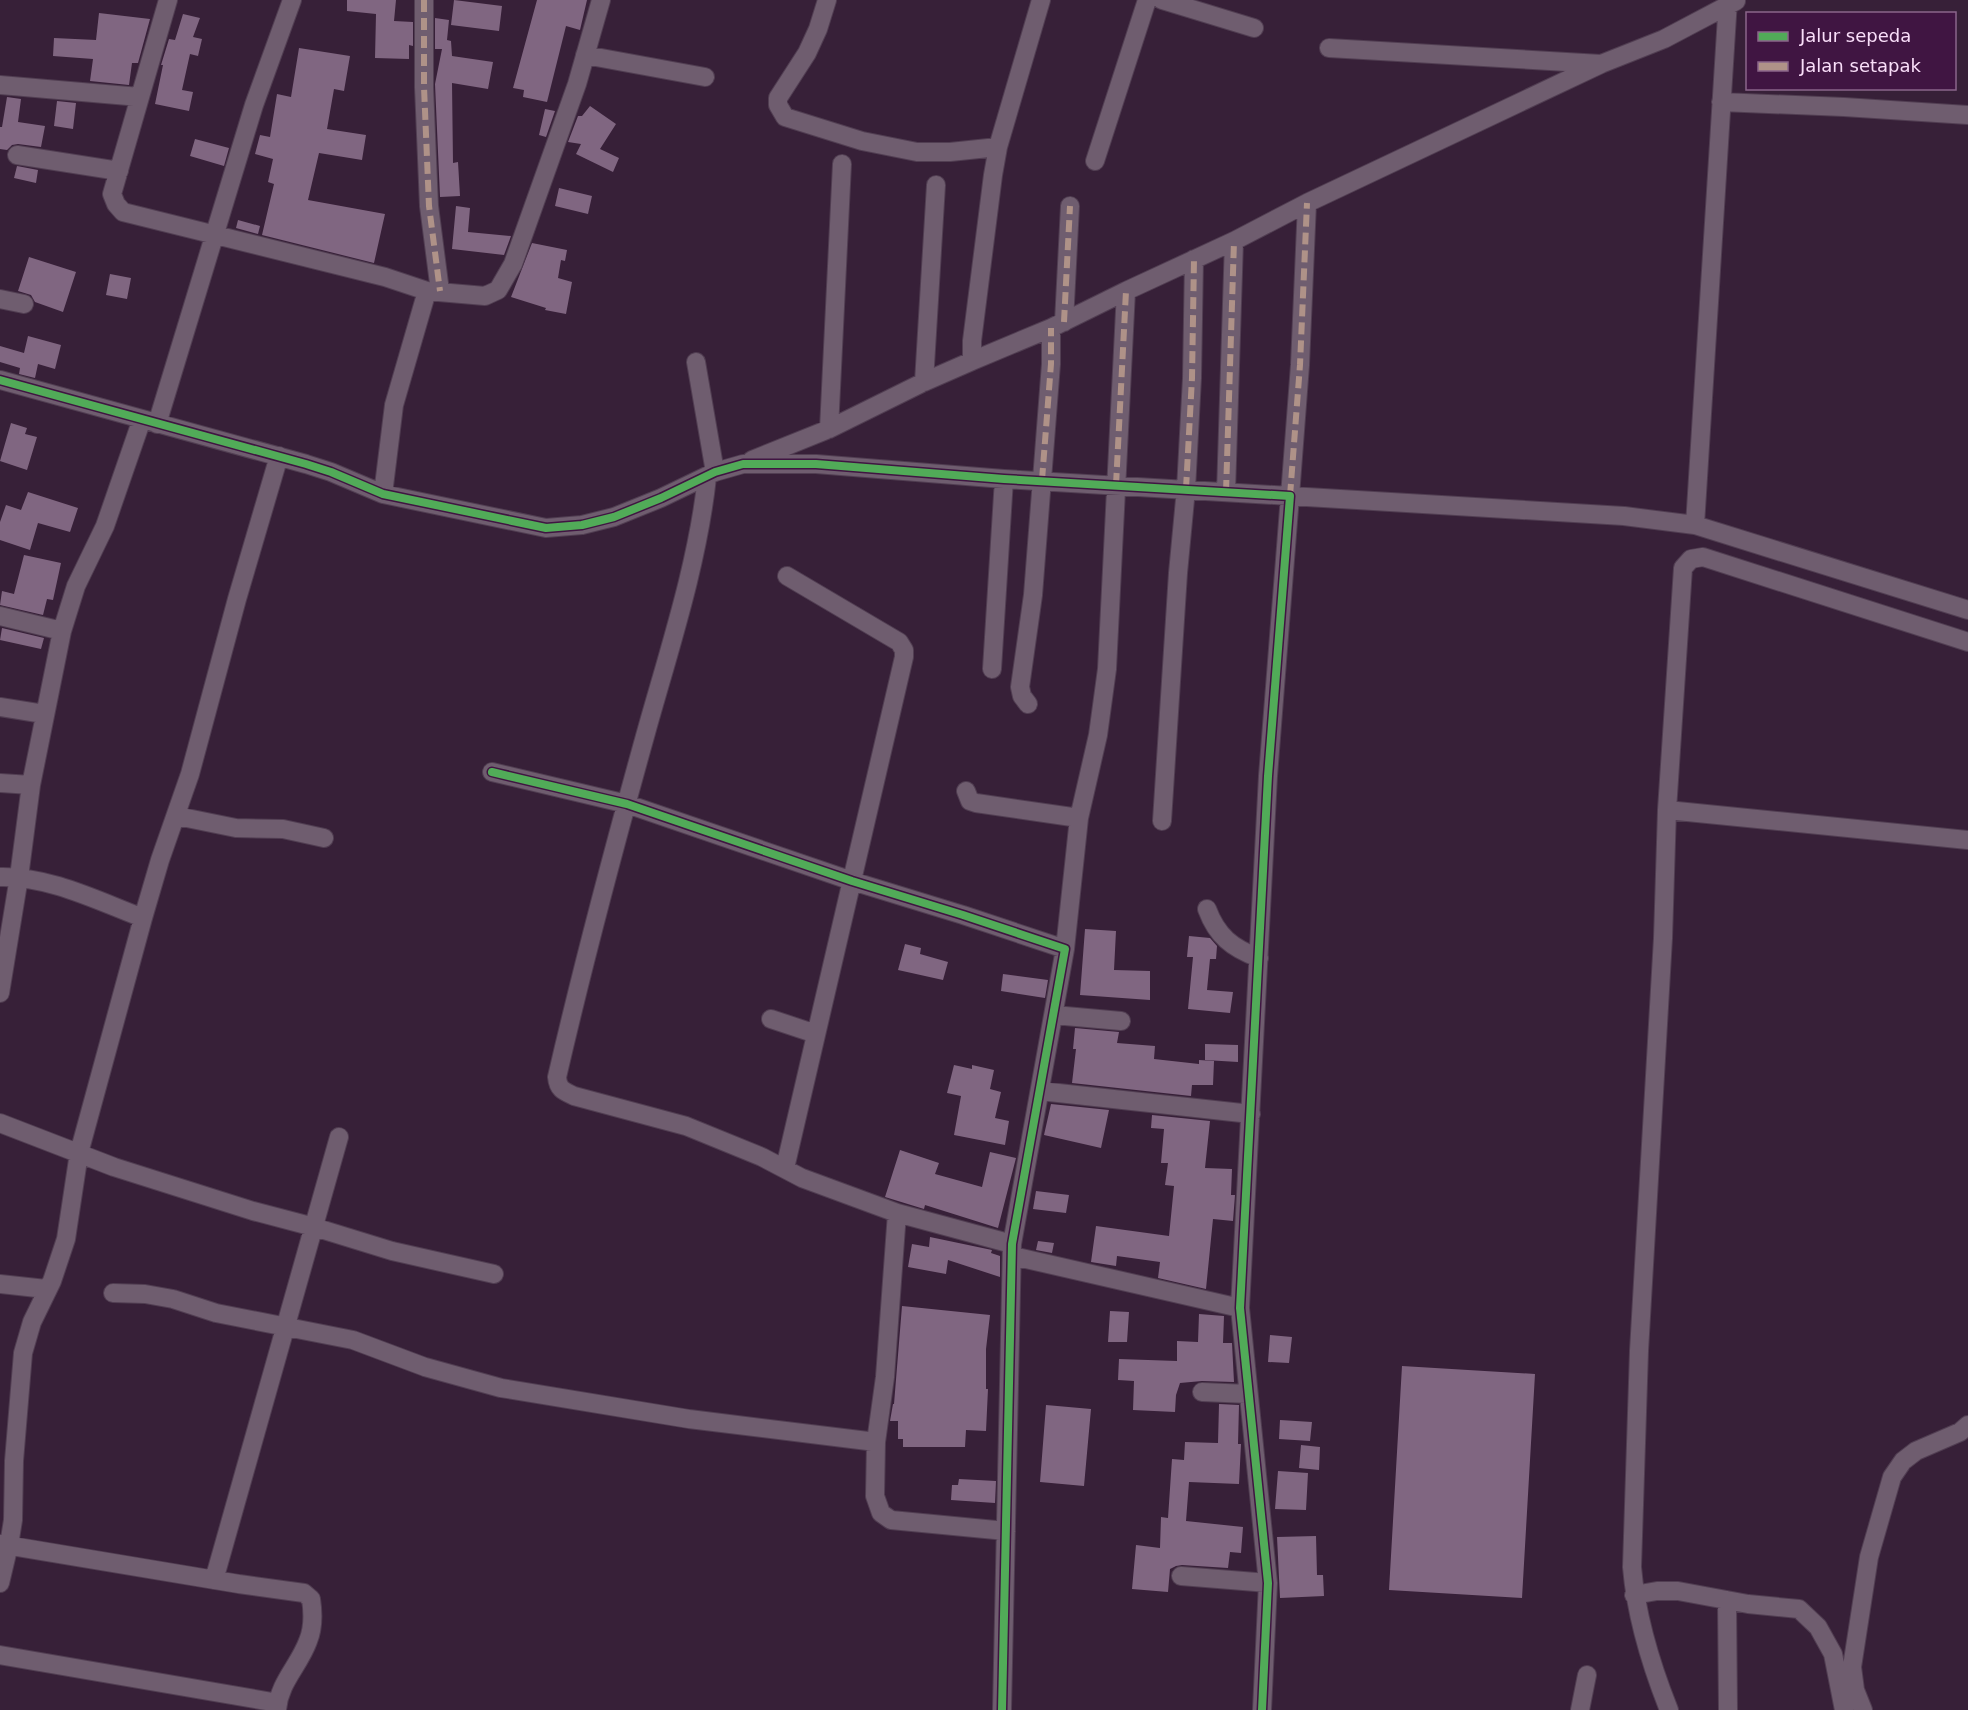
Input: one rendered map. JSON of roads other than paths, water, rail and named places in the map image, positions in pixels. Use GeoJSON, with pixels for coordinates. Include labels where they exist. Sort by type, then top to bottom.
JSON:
{"type":"FeatureCollection","features":[{"type":"Feature","properties":{"kind":"street"},"geometry":{"type":"LineString","coordinates":[[168,0],[112,194],[116,204],[123,212],[433,291],[464,296],[485,296],[498,290],[513,264],[577,84],[601,0]]}},
{"type":"Feature","properties":{"kind":"street"},"geometry":{"type":"LineString","coordinates":[[0,993],[31,785],[62,631],[76,586],[105,526],[149,421],[215,234],[254,105],[292,0]]}},
{"type":"Feature","properties":{"kind":"street"},"geometry":{"type":"LineString","coordinates":[[383,494],[394,405],[433,291],[424,87],[424,0]]}},
{"type":"Feature","properties":{"kind":"street"},"geometry":{"type":"LineString","coordinates":[[826,0],[818,28],[807,53],[778,98],[780,111],[785,117],[862,141],[917,152],[998,149]]}},
{"type":"Feature","properties":{"kind":"street"},"geometry":{"type":"LineString","coordinates":[[972,361],[972,341],[993,175],[998,149],[1041,0]]}},
{"type":"Feature","properties":{"kind":"street"},"geometry":{"type":"LineString","coordinates":[[1095,161],[1147,0]]}},
{"type":"Feature","properties":{"kind":"street"},"geometry":{"type":"LineString","coordinates":[[1162,0],[1254,28]]}},
{"type":"Feature","properties":{"kind":"street"},"geometry":{"type":"LineString","coordinates":[[0,380],[279,456],[331,472],[383,494],[403,499],[546,528],[582,525],[614,517],[711,475],[829,429],[924,382],[1057,325],[1234,241],[1307,203],[1601,64],[1664,39],[1731,2]]}},
{"type":"Feature","properties":{"kind":"street"},"geometry":{"type":"LineString","coordinates":[[1695,525],[1721,102],[1731,2]]}},
{"type":"Feature","properties":{"kind":"street"},"geometry":{"type":"LineString","coordinates":[[1329,48],[1601,64]]}},
{"type":"Feature","properties":{"kind":"street"},"geometry":{"type":"LineString","coordinates":[[585,55],[705,77]]}},
{"type":"Feature","properties":{"kind":"street"},"geometry":{"type":"LineString","coordinates":[[0,86],[140,97]]}},
{"type":"Feature","properties":{"kind":"street"},"geometry":{"type":"LineString","coordinates":[[1721,102],[1968,115]]}},
{"type":"Feature","properties":{"kind":"street"},"geometry":{"type":"LineString","coordinates":[[17,155],[118,171]]}},
{"type":"Feature","properties":{"kind":"street"},"geometry":{"type":"LineString","coordinates":[[829,429],[842,164]]}},
{"type":"Feature","properties":{"kind":"street"},"geometry":{"type":"LineString","coordinates":[[924,382],[936,185]]}},
{"type":"Feature","properties":{"kind":"street"},"geometry":{"type":"LineString","coordinates":[[1262,1710],[1268,1583],[1240,1308],[1268,776],[1300,365],[1307,203]]}},
{"type":"Feature","properties":{"kind":"street"},"geometry":{"type":"LineString","coordinates":[[1028,705],[1022,696],[1020,687],[1033,596],[1050,364],[1057,325],[1070,206]]}},
{"type":"Feature","properties":{"kind":"street"},"geometry":{"type":"LineString","coordinates":[[1226,492],[1234,241]]}},
{"type":"Feature","properties":{"kind":"street"},"geometry":{"type":"LineString","coordinates":[[1162,821],[1175,613],[1186,489],[1192,378],[1194,259]]}},
{"type":"Feature","properties":{"kind":"street"},"geometry":{"type":"LineString","coordinates":[[1002,1710],[1012,1250],[1065,950],[1079,819],[1096,745],[1107,669],[1126,291]]}},
{"type":"Feature","properties":{"kind":"street"},"geometry":{"type":"LineString","coordinates":[[0,298],[24,304]]}},
{"type":"Feature","properties":{"kind":"street"},"geometry":{"type":"LineString","coordinates":[[696,363],[711,475],[675,628],[574,1004],[557,1077],[562,1091],[686,1126],[812,1182],[897,1213],[1012,1250],[1240,1308]]}},
{"type":"Feature","properties":{"kind":"street"},"geometry":{"type":"LineString","coordinates":[[0,1583],[5,1545],[13,1520],[14,1461],[23,1353],[32,1322],[46,1289],[52,1281],[66,1239],[79,1153],[143,918],[160,860],[190,774],[237,599],[279,456]]}},
{"type":"Feature","properties":{"kind":"street"},"geometry":{"type":"LineString","coordinates":[[743,464],[816,464],[1004,479],[1624,516],[1695,525],[1968,610]]}},
{"type":"Feature","properties":{"kind":"street"},"geometry":{"type":"LineString","coordinates":[[992,669],[1004,479]]}},
{"type":"Feature","properties":{"kind":"street"},"geometry":{"type":"LineString","coordinates":[[1669,1710],[1652,1660],[1634,1594],[1632,1567],[1639,1351],[1662,950],[1667,810],[1683,568],[1691,559],[1702,556],[1968,642]]}},
{"type":"Feature","properties":{"kind":"street"},"geometry":{"type":"LineString","coordinates":[[784,1168],[904,657],[904,650],[899,642],[888,634],[787,576]]}},
{"type":"Feature","properties":{"kind":"street"},"geometry":{"type":"LineString","coordinates":[[0,616],[62,631]]}},
{"type":"Feature","properties":{"kind":"street"},"geometry":{"type":"LineString","coordinates":[[0,707],[44,714]]}},
{"type":"Feature","properties":{"kind":"street"},"geometry":{"type":"LineString","coordinates":[[492,772],[627,804],[852,881],[963,915],[1065,950]]}},
{"type":"Feature","properties":{"kind":"street"},"geometry":{"type":"LineString","coordinates":[[0,783],[31,785]]}},
{"type":"Feature","properties":{"kind":"street"},"geometry":{"type":"LineString","coordinates":[[966,791],[970,801],[976,803],[1079,819]]}},
{"type":"Feature","properties":{"kind":"street"},"geometry":{"type":"LineString","coordinates":[[1667,810],[1968,840]]}},
{"type":"Feature","properties":{"kind":"street"},"geometry":{"type":"LineString","coordinates":[[177,816],[236,828],[283,829],[324,838]]}},
{"type":"Feature","properties":{"kind":"street"},"geometry":{"type":"LineString","coordinates":[[0,877],[19,877],[84,895],[143,918]]}},
{"type":"Feature","properties":{"kind":"street"},"geometry":{"type":"LineString","coordinates":[[1207,909],[1212,923],[1225,938],[1239,950],[1259,957]]}},
{"type":"Feature","properties":{"kind":"street"},"geometry":{"type":"LineString","coordinates":[[1054,1015],[1121,1021]]}},
{"type":"Feature","properties":{"kind":"street"},"geometry":{"type":"LineString","coordinates":[[771,1019],[816,1034]]}},
{"type":"Feature","properties":{"kind":"street"},"geometry":{"type":"LineString","coordinates":[[1040,1091],[1251,1114]]}},
{"type":"Feature","properties":{"kind":"street"},"geometry":{"type":"LineString","coordinates":[[0,1123],[114,1167],[242,1208],[392,1251],[494,1274]]}},
{"type":"Feature","properties":{"kind":"street"},"geometry":{"type":"LineString","coordinates":[[214,1580],[339,1137]]}},
{"type":"Feature","properties":{"kind":"street"},"geometry":{"type":"LineString","coordinates":[[897,1213],[885,1377],[876,1442],[875,1496],[881,1513],[891,1520],[1006,1531]]}},
{"type":"Feature","properties":{"kind":"street"},"geometry":{"type":"LineString","coordinates":[[0,1284],[46,1289]]}},
{"type":"Feature","properties":{"kind":"street"},"geometry":{"type":"LineString","coordinates":[[113,1293],[145,1294],[173,1299],[216,1313],[353,1340],[425,1367],[501,1388],[689,1419],[876,1442]]}},
{"type":"Feature","properties":{"kind":"street"},"geometry":{"type":"LineString","coordinates":[[1202,1392],[1248,1394]]}},
{"type":"Feature","properties":{"kind":"street"},"geometry":{"type":"LineString","coordinates":[[1863,1710],[1855,1690],[1852,1667],[1869,1557],[1892,1477],[1903,1461],[1917,1450],[1960,1432],[1968,1425]]}},
{"type":"Feature","properties":{"kind":"street"},"geometry":{"type":"LineString","coordinates":[[0,1654],[277,1707],[287,1677],[309,1640],[312,1606],[311,1599],[295,1590],[214,1580],[5,1545]]}},
{"type":"Feature","properties":{"kind":"street"},"geometry":{"type":"LineString","coordinates":[[1181,1576],[1268,1583]]}},
{"type":"Feature","properties":{"kind":"street"},"geometry":{"type":"LineString","coordinates":[[1634,1594],[1657,1591],[1678,1592],[1798,1609],[1818,1627],[1833,1654],[1844,1710]]}},
{"type":"Feature","properties":{"kind":"street"},"geometry":{"type":"LineString","coordinates":[[1727,1600],[1728,1710]]}},
{"type":"Feature","properties":{"kind":"street"},"geometry":{"type":"LineString","coordinates":[[1580,1710],[1587,1675]]}}]}
